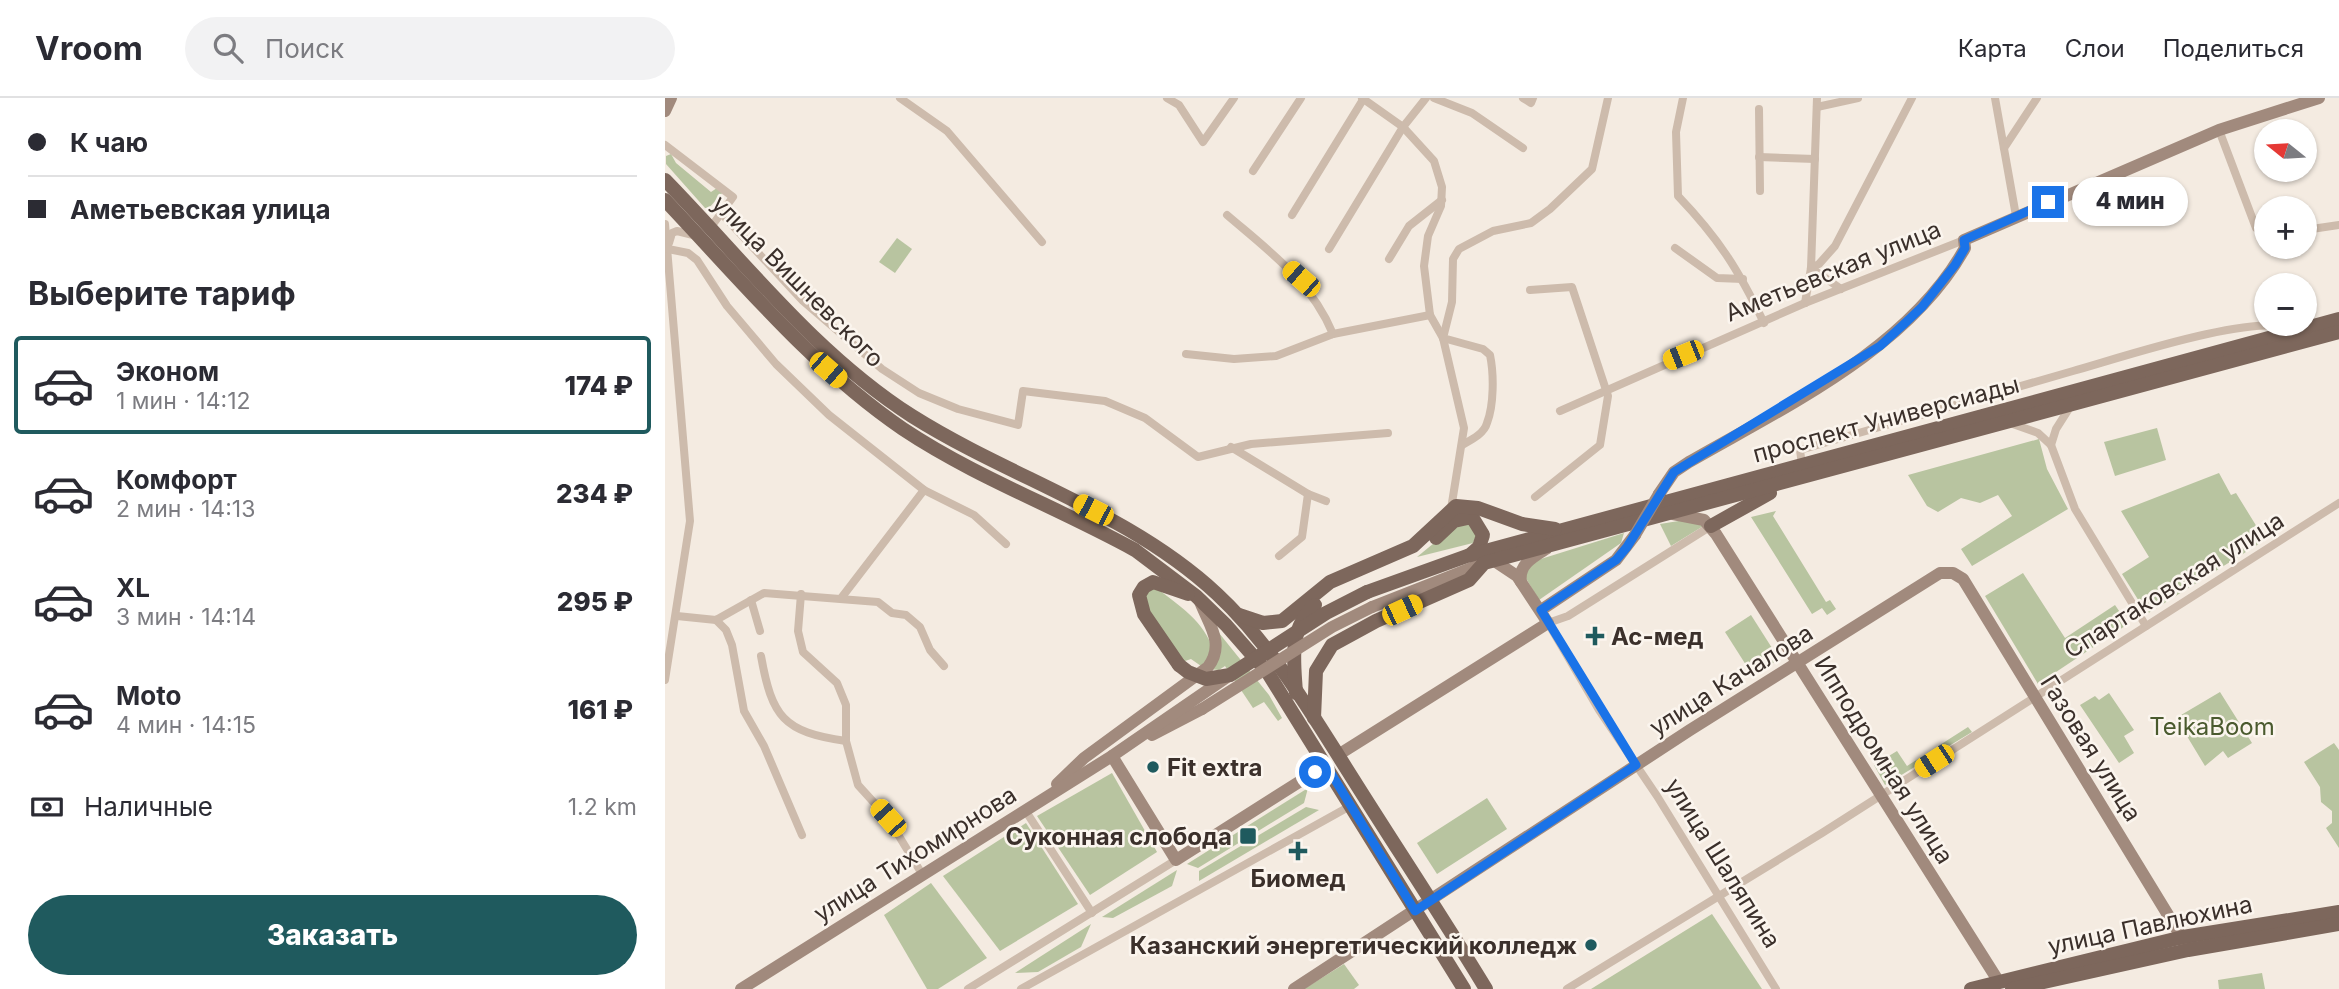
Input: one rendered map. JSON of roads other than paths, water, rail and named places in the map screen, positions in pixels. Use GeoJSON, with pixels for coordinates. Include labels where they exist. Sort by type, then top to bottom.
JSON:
{"type":"FeatureCollection","features":[{"type":"Feature","properties":{"kind":"main road","name":"улица Вишневского"},"geometry":{"type":"LineString","coordinates":[[665,180],[769,291],[868,386],[954,441],[1143,537],[1195,574],[1239,615],[1314,720],[1332,760]]}},
{"type":"Feature","properties":{"kind":"main road","name":"улица Вишневского"},"geometry":{"type":"LineString","coordinates":[[665,200],[824,367],[867,403],[947,456],[1135,550],[1197,598],[1268,673],[1332,760]]}},
{"type":"Feature","properties":{"kind":"main road","name":"проспект Универсиады"},"geometry":{"type":"LineString","coordinates":[[2317,324],[2339,318]]}},
{"type":"Feature","properties":{"kind":"main road","name":"проспект Универсиады"},"geometry":{"type":"LineString","coordinates":[[1489,562],[2339,332]]}},
{"type":"Feature","properties":{"kind":"main road","name":"проспект Универсиады"},"geometry":{"type":"LineString","coordinates":[[1230,675],[1326,614],[1369,599],[1467,556],[2274,336]]}},
{"type":"Feature","properties":{"kind":"main road"},"geometry":{"type":"LineString","coordinates":[[1711,526],[1786,483]]}},
{"type":"Feature","properties":{"kind":"main road"},"geometry":{"type":"LineString","coordinates":[[1239,615],[1263,622],[1282,621],[1330,582],[1413,546],[1451,509],[1466,506],[1523,524],[1563,530]]}},
{"type":"Feature","properties":{"kind":"main road"},"geometry":{"type":"LineString","coordinates":[[1297,694],[1293,645],[1297,628],[1306,613],[1325,595],[1415,556],[1445,527],[1462,517],[1478,521],[1483,535],[1479,547],[1467,556]]}},
{"type":"Feature","properties":{"kind":"main road"},"geometry":{"type":"LineString","coordinates":[[1314,720],[1316,671],[1332,645],[1376,621],[1469,580],[1489,562]]}},
{"type":"Feature","properties":{"kind":"main road"},"geometry":{"type":"LineString","coordinates":[[1197,598],[1153,582],[1144,587],[1139,595],[1143,614],[1179,665],[1206,680],[1230,675]]}},
{"type":"Feature","properties":{"kind":"main road"},"geometry":{"type":"LineString","coordinates":[[1332,760],[1352,805],[1464,989]]}},
{"type":"Feature","properties":{"kind":"main road"},"geometry":{"type":"LineString","coordinates":[[1332,760],[1430,900],[1486,989]]}},
{"type":"Feature","properties":{"kind":"main road","name":"улица Павлюхина"},"geometry":{"type":"LineString","coordinates":[[1971,989],[2339,912]]}},
{"type":"Feature","properties":{"kind":"main road","name":"улица Павлюхина"},"geometry":{"type":"LineString","coordinates":[[2012,989],[2186,944],[2339,924]]}},
{"type":"Feature","properties":{"kind":"street"},"geometry":{"type":"LineString","coordinates":[[665,111],[671,98]]}},
{"type":"Feature","properties":{"kind":"street"},"geometry":{"type":"LineString","coordinates":[[899,98],[947,131],[1042,243]]}},
{"type":"Feature","properties":{"kind":"street"},"geometry":{"type":"LineString","coordinates":[[1167,98],[1179,105],[1203,142],[1234,98]]}},
{"type":"Feature","properties":{"kind":"street"},"geometry":{"type":"LineString","coordinates":[[1253,171],[1301,98]]}},
{"type":"Feature","properties":{"kind":"street"},"geometry":{"type":"LineString","coordinates":[[1291,215],[1363,98],[1403,127],[1434,161],[1442,187],[1441,200],[1428,236],[1424,266],[1430,314],[1443,338],[1464,428],[1451,509]]}},
{"type":"Feature","properties":{"kind":"street"},"geometry":{"type":"LineString","coordinates":[[1329,249],[1403,127],[1426,98]]}},
{"type":"Feature","properties":{"kind":"street"},"geometry":{"type":"LineString","coordinates":[[1434,98],[1472,113],[1523,148]]}},
{"type":"Feature","properties":{"kind":"street"},"geometry":{"type":"LineString","coordinates":[[1443,338],[1452,302],[1453,260],[1459,249],[1493,231],[1531,223],[1550,209],[1592,169],[1608,98]]}},
{"type":"Feature","properties":{"kind":"street"},"geometry":{"type":"LineString","coordinates":[[1683,98],[1676,132],[1678,196],[1713,233],[1743,279],[1764,323]]}},
{"type":"Feature","properties":{"kind":"street"},"geometry":{"type":"LineString","coordinates":[[1805,303],[1811,268],[1817,103],[1858,98]]}},
{"type":"Feature","properties":{"kind":"street"},"geometry":{"type":"LineString","coordinates":[[1811,268],[1819,264],[1835,246],[1912,98]]}},
{"type":"Feature","properties":{"kind":"street"},"geometry":{"type":"LineString","coordinates":[[1995,98],[2016,216]]}},
{"type":"Feature","properties":{"kind":"street"},"geometry":{"type":"LineString","coordinates":[[2004,148],[2037,98]]}},
{"type":"Feature","properties":{"kind":"street","name":"Аметьевская улица"},"geometry":{"type":"LineString","coordinates":[[1560,411],[1659,365],[1964,240],[2219,130],[2319,98]]}},
{"type":"Feature","properties":{"kind":"street"},"geometry":{"type":"LineString","coordinates":[[1759,109],[1760,191]]}},
{"type":"Feature","properties":{"kind":"street"},"geometry":{"type":"LineString","coordinates":[[2219,130],[2254,223]]}},
{"type":"Feature","properties":{"kind":"street"},"geometry":{"type":"LineString","coordinates":[[665,145],[733,197],[711,227]]}},
{"type":"Feature","properties":{"kind":"street"},"geometry":{"type":"LineString","coordinates":[[1759,157],[1815,159]]}},
{"type":"Feature","properties":{"kind":"street"},"geometry":{"type":"LineString","coordinates":[[1389,259],[1409,226],[1441,200]]}},
{"type":"Feature","properties":{"kind":"street"},"geometry":{"type":"LineString","coordinates":[[721,213],[803,301],[882,369],[919,393],[958,409],[1018,425],[1023,391],[1105,401],[1145,418],[1194,457],[1231,447],[1388,433]]}},
{"type":"Feature","properties":{"kind":"street"},"geometry":{"type":"LineString","coordinates":[[1227,215],[1301,279],[1324,311],[1333,334]]}},
{"type":"Feature","properties":{"kind":"street"},"geometry":{"type":"LineString","coordinates":[[665,224],[690,511],[677,616],[669,630],[665,680]]}},
{"type":"Feature","properties":{"kind":"street"},"geometry":{"type":"LineString","coordinates":[[2317,228],[2339,225]]}},
{"type":"Feature","properties":{"kind":"street"},"geometry":{"type":"LineString","coordinates":[[668,249],[672,233],[677,231],[704,241]]}},
{"type":"Feature","properties":{"kind":"street"},"geometry":{"type":"LineString","coordinates":[[1541,610],[1616,560],[1635,535],[1674,472],[1880,346],[1922,307],[1955,265],[1965,248],[1964,240]]}},
{"type":"Feature","properties":{"kind":"street"},"geometry":{"type":"LineString","coordinates":[[1675,248],[1717,278],[1743,279]]}},
{"type":"Feature","properties":{"kind":"street"},"geometry":{"type":"LineString","coordinates":[[668,249],[688,253],[697,260],[727,306],[794,383],[925,490],[974,515],[1006,544]]}},
{"type":"Feature","properties":{"kind":"street"},"geometry":{"type":"LineString","coordinates":[[1811,268],[1841,289]]}},
{"type":"Feature","properties":{"kind":"street"},"geometry":{"type":"LineString","coordinates":[[1531,290],[1572,286],[1608,396],[1599,445],[1535,497]]}},
{"type":"Feature","properties":{"kind":"street"},"geometry":{"type":"LineString","coordinates":[[1186,354],[1234,359],[1276,356],[1333,334],[1430,314]]}},
{"type":"Feature","properties":{"kind":"street"},"geometry":{"type":"LineString","coordinates":[[1802,466],[1800,450],[2176,341],[2254,328]]}},
{"type":"Feature","properties":{"kind":"street"},"geometry":{"type":"LineString","coordinates":[[1443,338],[1483,349],[1490,355],[1493,369],[1487,424],[1479,434],[1462,445]]}},
{"type":"Feature","properties":{"kind":"street"},"geometry":{"type":"LineString","coordinates":[[2052,445],[2060,422],[2075,403]]}},
{"type":"Feature","properties":{"kind":"street"},"geometry":{"type":"LineString","coordinates":[[2004,422],[2031,430],[2052,445],[2075,509],[2146,625]]}},
{"type":"Feature","properties":{"kind":"street"},"geometry":{"type":"LineString","coordinates":[[1231,447],[1308,494],[1326,501]]}},
{"type":"Feature","properties":{"kind":"street"},"geometry":{"type":"LineString","coordinates":[[842,597],[925,490]]}},
{"type":"Feature","properties":{"kind":"street"},"geometry":{"type":"LineString","coordinates":[[1279,556],[1302,537],[1302,517],[1308,494]]}},
{"type":"Feature","properties":{"kind":"street","name":"Спартаковская улица"},"geometry":{"type":"LineString","coordinates":[[1567,989],[1881,795],[2339,503]]}},
{"type":"Feature","properties":{"kind":"street"},"geometry":{"type":"LineString","coordinates":[[968,989],[1548,623],[1568,616],[1711,526],[1704,520],[1673,514]]}},
{"type":"Feature","properties":{"kind":"street","name":"Ипподромная улица"},"geometry":{"type":"LineString","coordinates":[[1711,526],[1999,982]]}},
{"type":"Feature","properties":{"kind":"street"},"geometry":{"type":"LineString","coordinates":[[1521,582],[1520,576],[1526,563],[1552,546]]}},
{"type":"Feature","properties":{"kind":"street"},"geometry":{"type":"LineString","coordinates":[[1112,756],[1202,709],[1332,627],[1369,599],[1489,562]]}},
{"type":"Feature","properties":{"kind":"street","name":"улица Шаляпина"},"geometry":{"type":"LineString","coordinates":[[1489,562],[1512,570],[1541,610],[1776,989]]}},
{"type":"Feature","properties":{"kind":"street","name":"улица Качалова"},"geometry":{"type":"LineString","coordinates":[[1294,989],[1797,662],[1938,574],[1953,573]]}},
{"type":"Feature","properties":{"kind":"street","name":"Газовая улица"},"geometry":{"type":"LineString","coordinates":[[1953,573],[1963,579],[2186,944]]}},
{"type":"Feature","properties":{"kind":"street"},"geometry":{"type":"LineString","coordinates":[[677,616],[716,620],[764,593],[842,597],[878,603],[892,613],[906,615],[920,627],[930,650],[944,666]]}},
{"type":"Feature","properties":{"kind":"street"},"geometry":{"type":"LineString","coordinates":[[801,594],[798,631],[803,652],[837,683],[846,705],[846,741],[858,785],[888,818],[922,874]]}},
{"type":"Feature","properties":{"kind":"street"},"geometry":{"type":"LineString","coordinates":[[1042,799],[1084,758],[1208,667],[1214,659],[1218,642],[1197,598]]}},
{"type":"Feature","properties":{"kind":"street"},"geometry":{"type":"LineString","coordinates":[[751,600],[760,631]]}},
{"type":"Feature","properties":{"kind":"street"},"geometry":{"type":"LineString","coordinates":[[716,620],[726,630],[732,645],[744,710],[764,746],[802,835]]}},
{"type":"Feature","properties":{"kind":"street"},"geometry":{"type":"LineString","coordinates":[[761,656],[767,692],[775,709],[792,725],[813,736],[846,741]]}},
{"type":"Feature","properties":{"kind":"street"},"geometry":{"type":"LineString","coordinates":[[1112,756],[1194,697],[1230,675]]}},
{"type":"Feature","properties":{"kind":"street"},"geometry":{"type":"LineString","coordinates":[[1112,756],[1176,860]]}},
{"type":"Feature","properties":{"kind":"street","name":"улица Тихомирнова"},"geometry":{"type":"LineString","coordinates":[[741,989],[1112,756]]}},
{"type":"Feature","properties":{"kind":"street"},"geometry":{"type":"LineString","coordinates":[[1021,989],[1352,805]]}},
{"type":"Feature","properties":{"kind":"street"},"geometry":{"type":"LineString","coordinates":[[1025,810],[1092,913]]}},
{"type":"Feature","properties":{"kind":"place","name":"Ас-мед"},"geometry":{"type":"Point","coordinates":[1595,636]}},
{"type":"Feature","properties":{"kind":"place","name":"Fit extra"},"geometry":{"type":"Point","coordinates":[1153,767]}},
{"type":"Feature","properties":{"kind":"place","name":"Суконная слобода"},"geometry":{"type":"Point","coordinates":[1248,836]}},
{"type":"Feature","properties":{"kind":"place","name":"Биомед"},"geometry":{"type":"Point","coordinates":[1298,851]}},
{"type":"Feature","properties":{"kind":"place","name":"Казанский энергетический колледж"},"geometry":{"type":"Point","coordinates":[1591,945]}},
{"type":"Feature","properties":{"kind":"park label","name":"TeikaBoom"},"geometry":{"type":"Point","coordinates":[2212,726]}}]}
